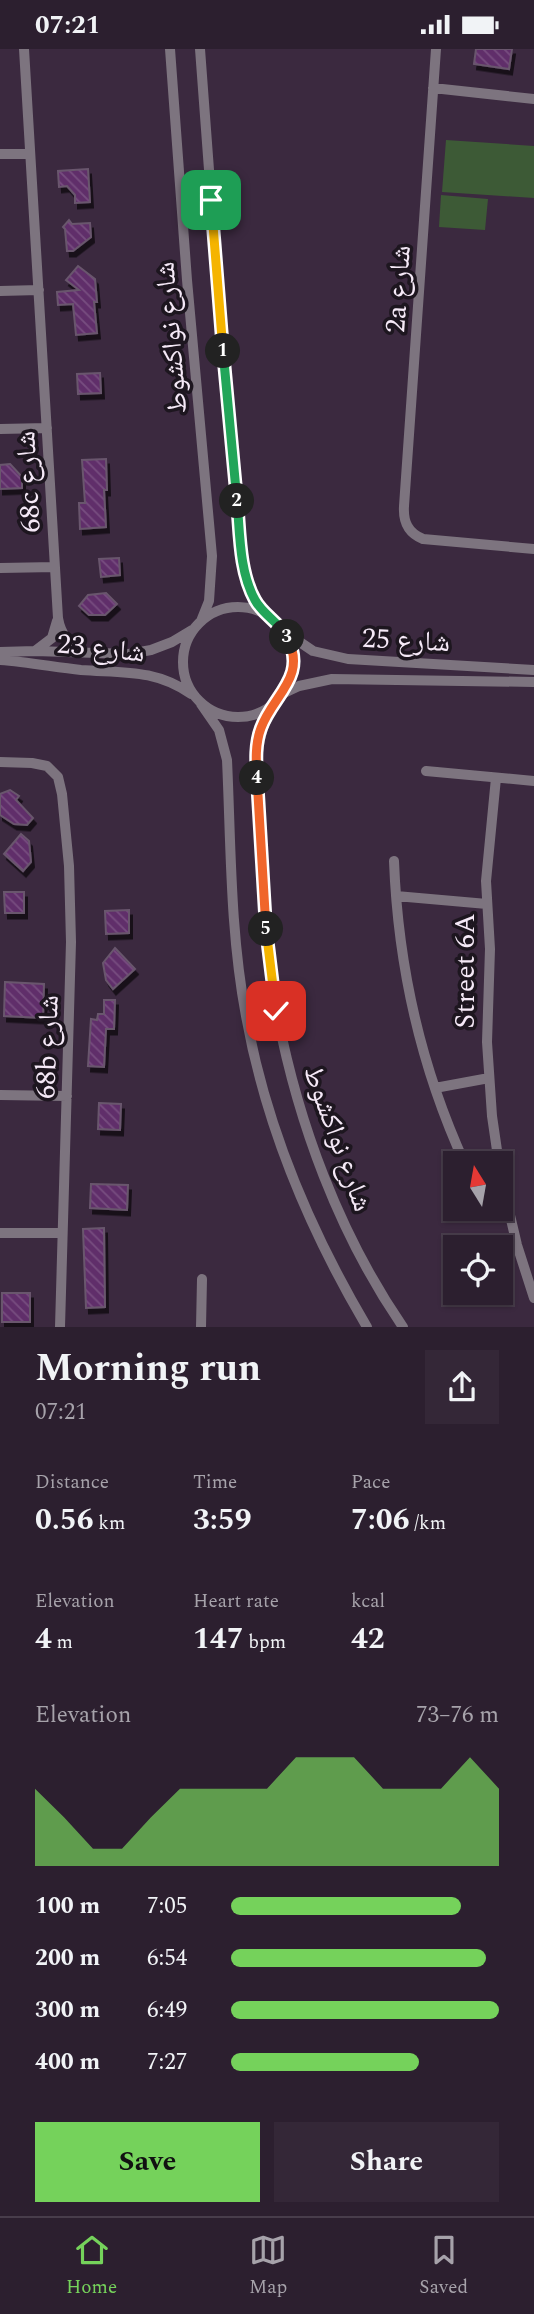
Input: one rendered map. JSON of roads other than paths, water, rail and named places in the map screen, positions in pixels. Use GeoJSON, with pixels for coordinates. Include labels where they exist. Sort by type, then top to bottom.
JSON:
{"type":"FeatureCollection","features":[{"type":"Feature","properties":{"kind":"street","name":"68c شارع"},"geometry":{"type":"LineString","coordinates":[[24,49],[58,618],[66,639],[84,652]]}},
{"type":"Feature","properties":{"kind":"street","name":"شارع نواكشوط"},"geometry":{"type":"LineString","coordinates":[[170,49],[187,280],[212,556],[209,601],[201,621]]}},
{"type":"Feature","properties":{"kind":"street","name":"شارع نواكشوط"},"geometry":{"type":"LineString","coordinates":[[200,49],[220,320],[242,553],[248,585],[264,613]]}},
{"type":"Feature","properties":{"kind":"street","name":"2a شارع"},"geometry":{"type":"LineString","coordinates":[[436,49],[404,515],[409,531],[431,541],[534,549]]}},
{"type":"Feature","properties":{"kind":"street"},"geometry":{"type":"LineString","coordinates":[[433,88],[534,99]]}},
{"type":"Feature","properties":{"kind":"street"},"geometry":{"type":"LineString","coordinates":[[0,154],[30,153]]}},
{"type":"Feature","properties":{"kind":"street"},"geometry":{"type":"LineString","coordinates":[[0,291],[39,290]]}},
{"type":"Feature","properties":{"kind":"street"},"geometry":{"type":"LineString","coordinates":[[0,429],[47,428]]}},
{"type":"Feature","properties":{"kind":"street"},"geometry":{"type":"LineString","coordinates":[[0,568],[55,568]]}},
{"type":"Feature","properties":{"kind":"street"},"geometry":{"type":"LineString","coordinates":[[224,608],[251,608],[264,613],[284,630],[293,655],[293,669],[284,694],[264,711],[238,718],[225,716],[201,704],[192,694],[182,669],[182,656],[192,631],[201,621],[224,608]]}},
{"type":"Feature","properties":{"kind":"street"},"geometry":{"type":"LineString","coordinates":[[36,651],[51,638],[58,618]]}},
{"type":"Feature","properties":{"kind":"street","name":"شارع 25"},"geometry":{"type":"LineString","coordinates":[[284,630],[313,651],[339,658],[534,670]]}},
{"type":"Feature","properties":{"kind":"street","name":"شارع 23"},"geometry":{"type":"LineString","coordinates":[[0,652],[129,654],[151,650],[192,631]]}},
{"type":"Feature","properties":{"kind":"street","name":"شارع 23"},"geometry":{"type":"LineString","coordinates":[[0,660],[145,674],[162,678],[192,694]]}},
{"type":"Feature","properties":{"kind":"street","name":"شارع 25"},"geometry":{"type":"LineString","coordinates":[[284,694],[299,686],[332,679],[534,682]]}},
{"type":"Feature","properties":{"kind":"street","name":"شارع نواكشوط"},"geometry":{"type":"LineString","coordinates":[[275,703],[261,729],[256,758],[264,900],[276,1011],[288,1066],[323,1173],[345,1224],[403,1327]]}},
{"type":"Feature","properties":{"kind":"street","name":"شارع نواكشوط"},"geometry":{"type":"LineString","coordinates":[[201,704],[219,730],[227,760],[237,955],[257,1071],[273,1127],[316,1236],[367,1327]]}},
{"type":"Feature","properties":{"kind":"street","name":"68b شارع"},"geometry":{"type":"LineString","coordinates":[[0,762],[40,764],[54,771],[62,794],[69,879],[71,993],[60,1327]]}},
{"type":"Feature","properties":{"kind":"street"},"geometry":{"type":"LineString","coordinates":[[426,771],[534,781]]}},
{"type":"Feature","properties":{"kind":"street","name":"Street 6A"},"geometry":{"type":"LineString","coordinates":[[496,778],[487,869],[490,949],[486,1025],[497,1151]]}},
{"type":"Feature","properties":{"kind":"street"},"geometry":{"type":"LineString","coordinates":[[394,861],[407,981],[435,1088],[459,1151]]}},
{"type":"Feature","properties":{"kind":"street"},"geometry":{"type":"LineString","coordinates":[[396,896],[487,904]]}},
{"type":"Feature","properties":{"kind":"street"},"geometry":{"type":"LineString","coordinates":[[435,1088],[489,1078]]}},
{"type":"Feature","properties":{"kind":"street"},"geometry":{"type":"LineString","coordinates":[[0,1095],[67,1096]]}},
{"type":"Feature","properties":{"kind":"street"},"geometry":{"type":"LineString","coordinates":[[511,1221],[534,1298]]}},
{"type":"Feature","properties":{"kind":"street"},"geometry":{"type":"LineString","coordinates":[[0,1233],[62,1233]]}},
{"type":"Feature","properties":{"kind":"street"},"geometry":{"type":"LineString","coordinates":[[201,1327],[202,1279]]}}]}
